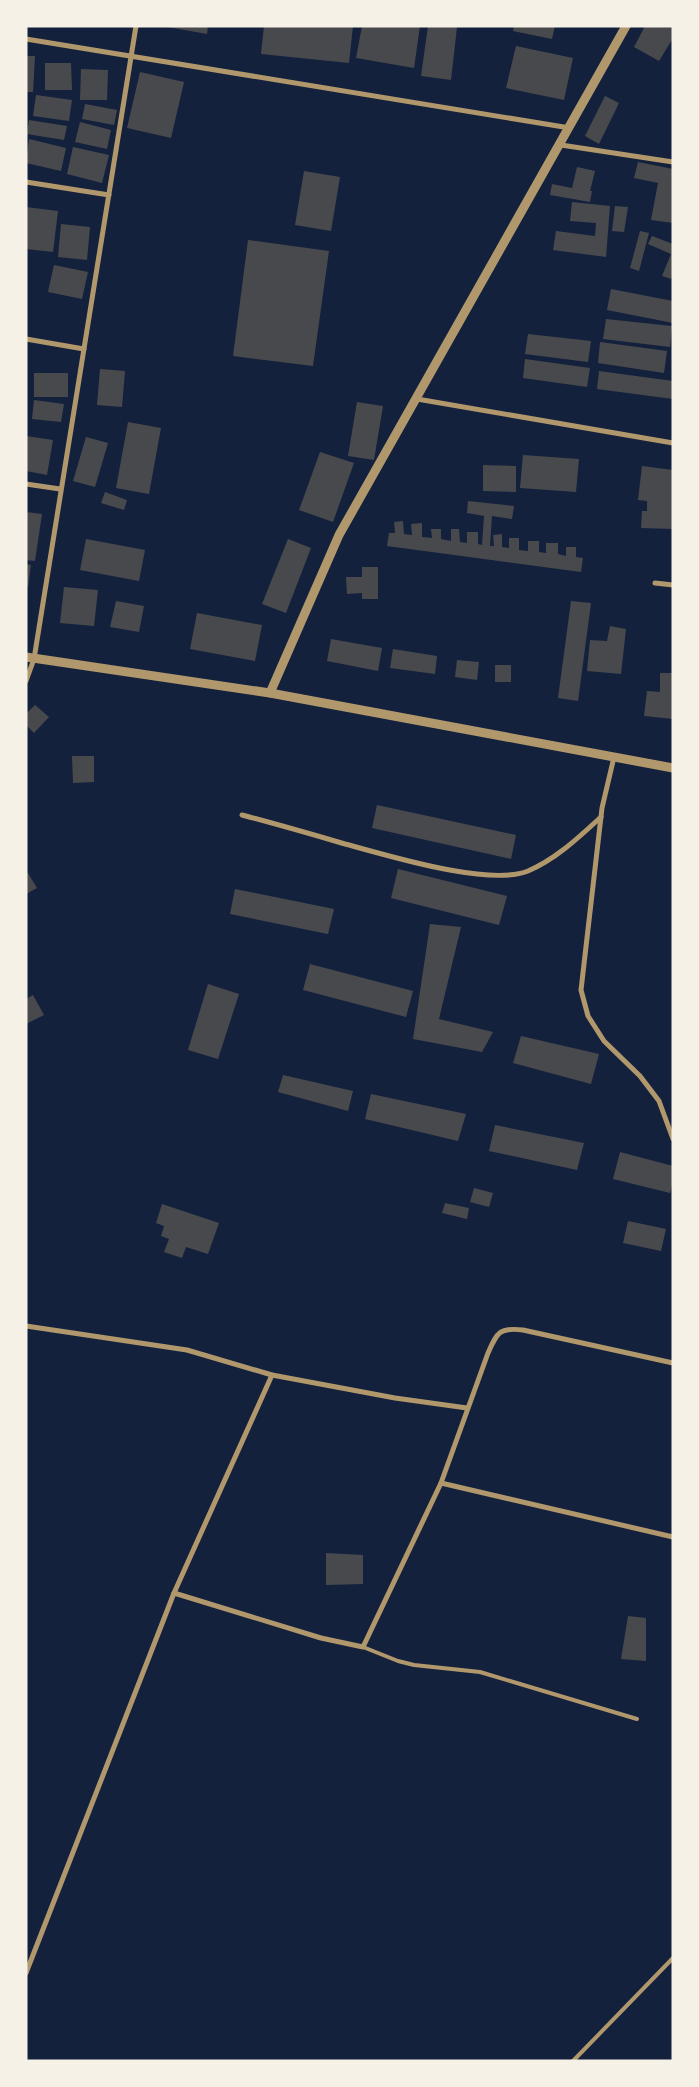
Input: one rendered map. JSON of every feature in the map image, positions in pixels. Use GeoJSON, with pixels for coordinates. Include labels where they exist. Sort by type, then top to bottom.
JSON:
{"type":"FeatureCollection","features":[{"type":"Feature","properties":{"kind":"street"},"geometry":{"type":"LineString","coordinates":[[26,681],[84,348],[136,26]]}},
{"type":"Feature","properties":{"kind":"street"},"geometry":{"type":"LineString","coordinates":[[270,693],[339,535],[561,145],[626,26]]}},
{"type":"Feature","properties":{"kind":"street"},"geometry":{"type":"LineString","coordinates":[[26,39],[570,128]]}},
{"type":"Feature","properties":{"kind":"street"},"geometry":{"type":"LineString","coordinates":[[561,145],[673,162]]}},
{"type":"Feature","properties":{"kind":"street"},"geometry":{"type":"LineString","coordinates":[[26,182],[109,196]]}},
{"type":"Feature","properties":{"kind":"street"},"geometry":{"type":"LineString","coordinates":[[26,339],[84,348]]}},
{"type":"Feature","properties":{"kind":"street"},"geometry":{"type":"LineString","coordinates":[[417,399],[673,443]]}},
{"type":"Feature","properties":{"kind":"street"},"geometry":{"type":"LineString","coordinates":[[26,484],[60,489]]}},
{"type":"Feature","properties":{"kind":"street"},"geometry":{"type":"LineString","coordinates":[[655,583],[673,586]]}},
{"type":"Feature","properties":{"kind":"street"},"geometry":{"type":"LineString","coordinates":[[30,658],[270,693],[673,768]]}},
{"type":"Feature","properties":{"kind":"street"},"geometry":{"type":"LineString","coordinates":[[615,756],[601,817],[581,990],[588,1016],[604,1041],[640,1076],[659,1101],[673,1139]]}},
{"type":"Feature","properties":{"kind":"street"},"geometry":{"type":"LineString","coordinates":[[242,815],[447,870],[498,876],[526,872],[563,852],[601,817]]}},
{"type":"Feature","properties":{"kind":"street"},"geometry":{"type":"LineString","coordinates":[[26,1326],[187,1350],[272,1375],[395,1398],[467,1408]]}},
{"type":"Feature","properties":{"kind":"street"},"geometry":{"type":"LineString","coordinates":[[174,1593],[321,1638],[363,1647],[441,1483],[467,1408],[496,1335],[502,1331],[523,1330],[673,1363]]}},
{"type":"Feature","properties":{"kind":"street"},"geometry":{"type":"LineString","coordinates":[[26,1973],[174,1593],[272,1375]]}},
{"type":"Feature","properties":{"kind":"street"},"geometry":{"type":"LineString","coordinates":[[441,1483],[673,1537]]}},
{"type":"Feature","properties":{"kind":"lane"},"geometry":{"type":"LineString","coordinates":[[363,1647],[398,1661],[480,1672],[637,1719]]}},
{"type":"Feature","properties":{"kind":"lane"},"geometry":{"type":"LineString","coordinates":[[573,2061],[673,1958]]}},
{"type":"Feature","properties":{"kind":"building"},"geometry":{"type":"Polygon","coordinates":[[[162,26],[208,26],[207,34],[162,26]]]}},
{"type":"Feature","properties":{"kind":"building"},"geometry":{"type":"Polygon","coordinates":[[[264,26],[353,26],[349,63],[261,54],[264,26]]]}},
{"type":"Feature","properties":{"kind":"building"},"geometry":{"type":"Polygon","coordinates":[[[362,26],[420,26],[414,68],[356,58],[362,26]]]}},
{"type":"Feature","properties":{"kind":"building"},"geometry":{"type":"Polygon","coordinates":[[[428,26],[457,27],[451,80],[421,76],[428,26]]]}},
{"type":"Feature","properties":{"kind":"building"},"geometry":{"type":"Polygon","coordinates":[[[514,26],[555,26],[552,39],[513,31],[514,26]]]}},
{"type":"Feature","properties":{"kind":"building"},"geometry":{"type":"Polygon","coordinates":[[[645,26],[673,26],[673,38],[659,61],[634,47],[645,26]]]}},
{"type":"Feature","properties":{"kind":"building"},"geometry":{"type":"Polygon","coordinates":[[[516,46],[573,58],[564,100],[506,88],[516,46]]]}},
{"type":"Feature","properties":{"kind":"building"},"geometry":{"type":"Polygon","coordinates":[[[26,56],[35,56],[33,92],[26,92],[26,56]]]}},
{"type":"Feature","properties":{"kind":"building"},"geometry":{"type":"Polygon","coordinates":[[[45,63],[71,63],[72,90],[45,90],[45,63]]]}},
{"type":"Feature","properties":{"kind":"building"},"geometry":{"type":"Polygon","coordinates":[[[81,69],[108,70],[107,100],[80,100],[81,69]]]}},
{"type":"Feature","properties":{"kind":"building"},"geometry":{"type":"Polygon","coordinates":[[[140,72],[184,82],[171,138],[127,128],[140,72]]]}},
{"type":"Feature","properties":{"kind":"building"},"geometry":{"type":"Polygon","coordinates":[[[36,95],[72,100],[69,121],[33,116],[36,95]]]}},
{"type":"Feature","properties":{"kind":"building"},"geometry":{"type":"Polygon","coordinates":[[[605,96],[619,103],[599,144],[585,136],[605,96]]]}},
{"type":"Feature","properties":{"kind":"building"},"geometry":{"type":"Polygon","coordinates":[[[85,104],[117,110],[114,125],[82,119],[85,104]]]}},
{"type":"Feature","properties":{"kind":"building"},"geometry":{"type":"Polygon","coordinates":[[[29,120],[67,126],[64,140],[27,134],[29,120]]]}},
{"type":"Feature","properties":{"kind":"building"},"geometry":{"type":"Polygon","coordinates":[[[80,122],[111,130],[107,149],[75,142],[80,122]]]}},
{"type":"Feature","properties":{"kind":"building"},"geometry":{"type":"Polygon","coordinates":[[[29,139],[66,148],[61,171],[26,163],[29,139]]]}},
{"type":"Feature","properties":{"kind":"building"},"geometry":{"type":"Polygon","coordinates":[[[73,147],[109,155],[102,183],[67,174],[73,147]]]}},
{"type":"Feature","properties":{"kind":"building"},"geometry":{"type":"Polygon","coordinates":[[[638,162],[673,169],[673,223],[651,220],[658,183],[634,178],[638,162]]]}},
{"type":"Feature","properties":{"kind":"building"},"geometry":{"type":"Polygon","coordinates":[[[577,167],[595,171],[590,191],[592,191],[590,202],[550,195],[552,184],[572,188],[577,167]]]}},
{"type":"Feature","properties":{"kind":"building"},"geometry":{"type":"Polygon","coordinates":[[[304,171],[340,177],[331,231],[295,225],[304,171]]]}},
{"type":"Feature","properties":{"kind":"building"},"geometry":{"type":"Polygon","coordinates":[[[572,202],[610,206],[606,257],[553,250],[556,231],[595,236],[596,223],[570,221],[572,202]]]}},
{"type":"Feature","properties":{"kind":"building"},"geometry":{"type":"Polygon","coordinates":[[[615,206],[628,207],[624,232],[612,231],[615,206]]]}},
{"type":"Feature","properties":{"kind":"building"},"geometry":{"type":"Polygon","coordinates":[[[26,207],[58,211],[53,252],[26,249],[26,207]]]}},
{"type":"Feature","properties":{"kind":"building"},"geometry":{"type":"Polygon","coordinates":[[[61,224],[90,227],[87,260],[58,257],[61,224]]]}},
{"type":"Feature","properties":{"kind":"building"},"geometry":{"type":"Polygon","coordinates":[[[640,231],[649,233],[639,271],[630,268],[640,231]]]}},
{"type":"Feature","properties":{"kind":"building"},"geometry":{"type":"Polygon","coordinates":[[[652,236],[673,244],[673,274],[671,279],[662,276],[671,254],[648,244],[652,236]]]}},
{"type":"Feature","properties":{"kind":"building"},"geometry":{"type":"Polygon","coordinates":[[[248,240],[329,251],[313,366],[233,356],[248,240]]]}},
{"type":"Feature","properties":{"kind":"building"},"geometry":{"type":"Polygon","coordinates":[[[54,265],[88,272],[82,299],[48,292],[54,265]]]}},
{"type":"Feature","properties":{"kind":"building"},"geometry":{"type":"Polygon","coordinates":[[[611,289],[673,301],[673,323],[607,310],[611,289]]]}},
{"type":"Feature","properties":{"kind":"building"},"geometry":{"type":"Polygon","coordinates":[[[606,319],[672,326],[670,347],[603,339],[606,319]]]}},
{"type":"Feature","properties":{"kind":"building"},"geometry":{"type":"Polygon","coordinates":[[[528,334],[591,341],[588,362],[525,354],[528,334]]]}},
{"type":"Feature","properties":{"kind":"building"},"geometry":{"type":"Polygon","coordinates":[[[600,342],[667,351],[664,373],[598,363],[600,342]]]}},
{"type":"Feature","properties":{"kind":"building"},"geometry":{"type":"Polygon","coordinates":[[[525,359],[590,368],[587,387],[523,378],[525,359]]]}},
{"type":"Feature","properties":{"kind":"building"},"geometry":{"type":"Polygon","coordinates":[[[100,369],[125,371],[122,407],[97,405],[100,369]]]}},
{"type":"Feature","properties":{"kind":"building"},"geometry":{"type":"Polygon","coordinates":[[[599,371],[673,381],[673,399],[597,389],[599,371]]]}},
{"type":"Feature","properties":{"kind":"building"},"geometry":{"type":"Polygon","coordinates":[[[34,373],[68,373],[68,397],[34,397],[34,373]]]}},
{"type":"Feature","properties":{"kind":"building"},"geometry":{"type":"Polygon","coordinates":[[[34,400],[64,404],[61,422],[32,419],[34,400]]]}},
{"type":"Feature","properties":{"kind":"building"},"geometry":{"type":"Polygon","coordinates":[[[357,402],[383,406],[374,460],[348,456],[357,402]]]}},
{"type":"Feature","properties":{"kind":"building"},"geometry":{"type":"Polygon","coordinates":[[[128,422],[161,428],[149,494],[116,488],[128,422]]]}},
{"type":"Feature","properties":{"kind":"building"},"geometry":{"type":"Polygon","coordinates":[[[26,436],[53,440],[47,475],[26,471],[26,436]]]}},
{"type":"Feature","properties":{"kind":"building"},"geometry":{"type":"Polygon","coordinates":[[[86,437],[108,443],[95,487],[73,481],[86,437]]]}},
{"type":"Feature","properties":{"kind":"building"},"geometry":{"type":"Polygon","coordinates":[[[320,452],[354,463],[333,522],[299,510],[320,452]]]}},
{"type":"Feature","properties":{"kind":"building"},"geometry":{"type":"Polygon","coordinates":[[[523,455],[579,459],[576,492],[520,488],[523,455]]]}},
{"type":"Feature","properties":{"kind":"building"},"geometry":{"type":"Polygon","coordinates":[[[483,465],[516,466],[516,492],[483,491],[483,465]]]}},
{"type":"Feature","properties":{"kind":"building"},"geometry":{"type":"Polygon","coordinates":[[[642,466],[673,470],[673,529],[641,528],[642,511],[647,511],[647,501],[638,500],[642,466]]]}},
{"type":"Feature","properties":{"kind":"building"},"geometry":{"type":"Polygon","coordinates":[[[105,492],[127,500],[124,510],[101,503],[105,492]]]}},
{"type":"Feature","properties":{"kind":"building"},"geometry":{"type":"Polygon","coordinates":[[[468,501],[514,506],[512,519],[492,516],[490,546],[494,546],[493,535],[502,534],[502,547],[509,548],[509,538],[519,538],[519,550],[528,551],[528,541],[539,541],[539,552],[546,553],[546,543],[558,543],[558,554],[566,556],[566,547],[576,547],[576,557],[583,558],[581,572],[387,546],[389,533],[395,533],[394,522],[403,521],[404,534],[412,535],[411,524],[422,523],[422,537],[432,538],[431,529],[441,529],[441,539],[451,541],[451,529],[459,529],[460,542],[467,543],[467,532],[478,532],[478,544],[482,545],[484,516],[467,513],[468,501]]]}},
{"type":"Feature","properties":{"kind":"building"},"geometry":{"type":"Polygon","coordinates":[[[26,512],[42,514],[35,561],[26,560],[26,512]]]}},
{"type":"Feature","properties":{"kind":"building"},"geometry":{"type":"Polygon","coordinates":[[[86,539],[145,550],[139,581],[80,570],[86,539]]]}},
{"type":"Feature","properties":{"kind":"building"},"geometry":{"type":"Polygon","coordinates":[[[288,539],[311,548],[286,613],[262,604],[288,539]]]}},
{"type":"Feature","properties":{"kind":"building"},"geometry":{"type":"Polygon","coordinates":[[[26,564],[31,565],[28,587],[26,587],[26,564]]]}},
{"type":"Feature","properties":{"kind":"building"},"geometry":{"type":"Polygon","coordinates":[[[362,567],[378,567],[378,599],[362,599],[362,593],[347,594],[346,577],[362,577],[362,567]]]}},
{"type":"Feature","properties":{"kind":"building"},"geometry":{"type":"Polygon","coordinates":[[[64,587],[98,590],[94,626],[60,623],[64,587]]]}},
{"type":"Feature","properties":{"kind":"building"},"geometry":{"type":"Polygon","coordinates":[[[116,601],[144,606],[139,632],[110,627],[116,601]]]}},
{"type":"Feature","properties":{"kind":"building"},"geometry":{"type":"Polygon","coordinates":[[[571,601],[591,603],[578,701],[558,698],[571,601]]]}},
{"type":"Feature","properties":{"kind":"building"},"geometry":{"type":"Polygon","coordinates":[[[197,613],[262,625],[255,661],[190,649],[197,613]]]}},
{"type":"Feature","properties":{"kind":"building"},"geometry":{"type":"Polygon","coordinates":[[[610,626],[626,629],[621,674],[587,671],[590,640],[607,641],[610,626]]]}},
{"type":"Feature","properties":{"kind":"building"},"geometry":{"type":"Polygon","coordinates":[[[331,639],[382,648],[378,671],[327,661],[331,639]]]}},
{"type":"Feature","properties":{"kind":"building"},"geometry":{"type":"Polygon","coordinates":[[[393,649],[437,656],[435,674],[390,668],[393,649]]]}},
{"type":"Feature","properties":{"kind":"building"},"geometry":{"type":"Polygon","coordinates":[[[457,660],[479,662],[477,680],[455,677],[457,660]]]}},
{"type":"Feature","properties":{"kind":"building"},"geometry":{"type":"Polygon","coordinates":[[[495,665],[511,665],[511,682],[495,682],[495,665]]]}},
{"type":"Feature","properties":{"kind":"building"},"geometry":{"type":"Polygon","coordinates":[[[660,673],[673,673],[673,719],[644,716],[647,691],[660,692],[660,673]]]}},
{"type":"Feature","properties":{"kind":"building"},"geometry":{"type":"Polygon","coordinates":[[[35,705],[49,717],[34,733],[26,725],[26,714],[35,705]]]}},
{"type":"Feature","properties":{"kind":"building"},"geometry":{"type":"Polygon","coordinates":[[[72,756],[94,756],[94,782],[73,783],[72,756]]]}},
{"type":"Feature","properties":{"kind":"building"},"geometry":{"type":"Polygon","coordinates":[[[377,805],[516,835],[511,859],[372,828],[377,805]]]}},
{"type":"Feature","properties":{"kind":"building"},"geometry":{"type":"Polygon","coordinates":[[[398,869],[507,896],[499,925],[391,898],[398,869]]]}},
{"type":"Feature","properties":{"kind":"building"},"geometry":{"type":"Polygon","coordinates":[[[26,870],[37,888],[26,894],[26,870]]]}},
{"type":"Feature","properties":{"kind":"building"},"geometry":{"type":"Polygon","coordinates":[[[235,889],[334,909],[328,934],[230,914],[235,889]]]}},
{"type":"Feature","properties":{"kind":"building"},"geometry":{"type":"Polygon","coordinates":[[[430,924],[461,927],[439,1019],[493,1032],[482,1052],[413,1039],[430,924]]]}},
{"type":"Feature","properties":{"kind":"building"},"geometry":{"type":"Polygon","coordinates":[[[310,964],[413,991],[406,1017],[303,990],[310,964]]]}},
{"type":"Feature","properties":{"kind":"building"},"geometry":{"type":"Polygon","coordinates":[[[208,984],[239,994],[218,1059],[188,1050],[208,984]]]}},
{"type":"Feature","properties":{"kind":"building"},"geometry":{"type":"Polygon","coordinates":[[[33,995],[44,1015],[26,1024],[26,999],[33,995]]]}},
{"type":"Feature","properties":{"kind":"building"},"geometry":{"type":"Polygon","coordinates":[[[521,1036],[599,1054],[591,1084],[513,1063],[521,1036]]]}},
{"type":"Feature","properties":{"kind":"building"},"geometry":{"type":"Polygon","coordinates":[[[283,1075],[353,1091],[348,1111],[278,1092],[283,1075]]]}},
{"type":"Feature","properties":{"kind":"building"},"geometry":{"type":"Polygon","coordinates":[[[371,1094],[466,1114],[458,1141],[365,1119],[371,1094]]]}},
{"type":"Feature","properties":{"kind":"building"},"geometry":{"type":"Polygon","coordinates":[[[495,1125],[584,1143],[577,1170],[489,1151],[495,1125]]]}},
{"type":"Feature","properties":{"kind":"building"},"geometry":{"type":"Polygon","coordinates":[[[620,1152],[673,1166],[673,1181],[670,1193],[613,1179],[620,1152]]]}},
{"type":"Feature","properties":{"kind":"building"},"geometry":{"type":"Polygon","coordinates":[[[474,1188],[493,1193],[489,1207],[470,1202],[474,1188]]]}},
{"type":"Feature","properties":{"kind":"building"},"geometry":{"type":"Polygon","coordinates":[[[445,1203],[469,1208],[467,1219],[442,1213],[445,1203]]]}},
{"type":"Feature","properties":{"kind":"building"},"geometry":{"type":"Polygon","coordinates":[[[162,1204],[219,1223],[208,1254],[186,1247],[182,1258],[164,1252],[169,1239],[161,1236],[164,1226],[156,1223],[162,1204]]]}},
{"type":"Feature","properties":{"kind":"building"},"geometry":{"type":"Polygon","coordinates":[[[628,1221],[666,1229],[661,1251],[623,1243],[628,1221]]]}},
{"type":"Feature","properties":{"kind":"building"},"geometry":{"type":"Polygon","coordinates":[[[326,1553],[363,1555],[363,1584],[326,1585],[326,1553]]]}},
{"type":"Feature","properties":{"kind":"building"},"geometry":{"type":"Polygon","coordinates":[[[628,1616],[646,1618],[646,1661],[621,1659],[628,1616]]]}}]}
